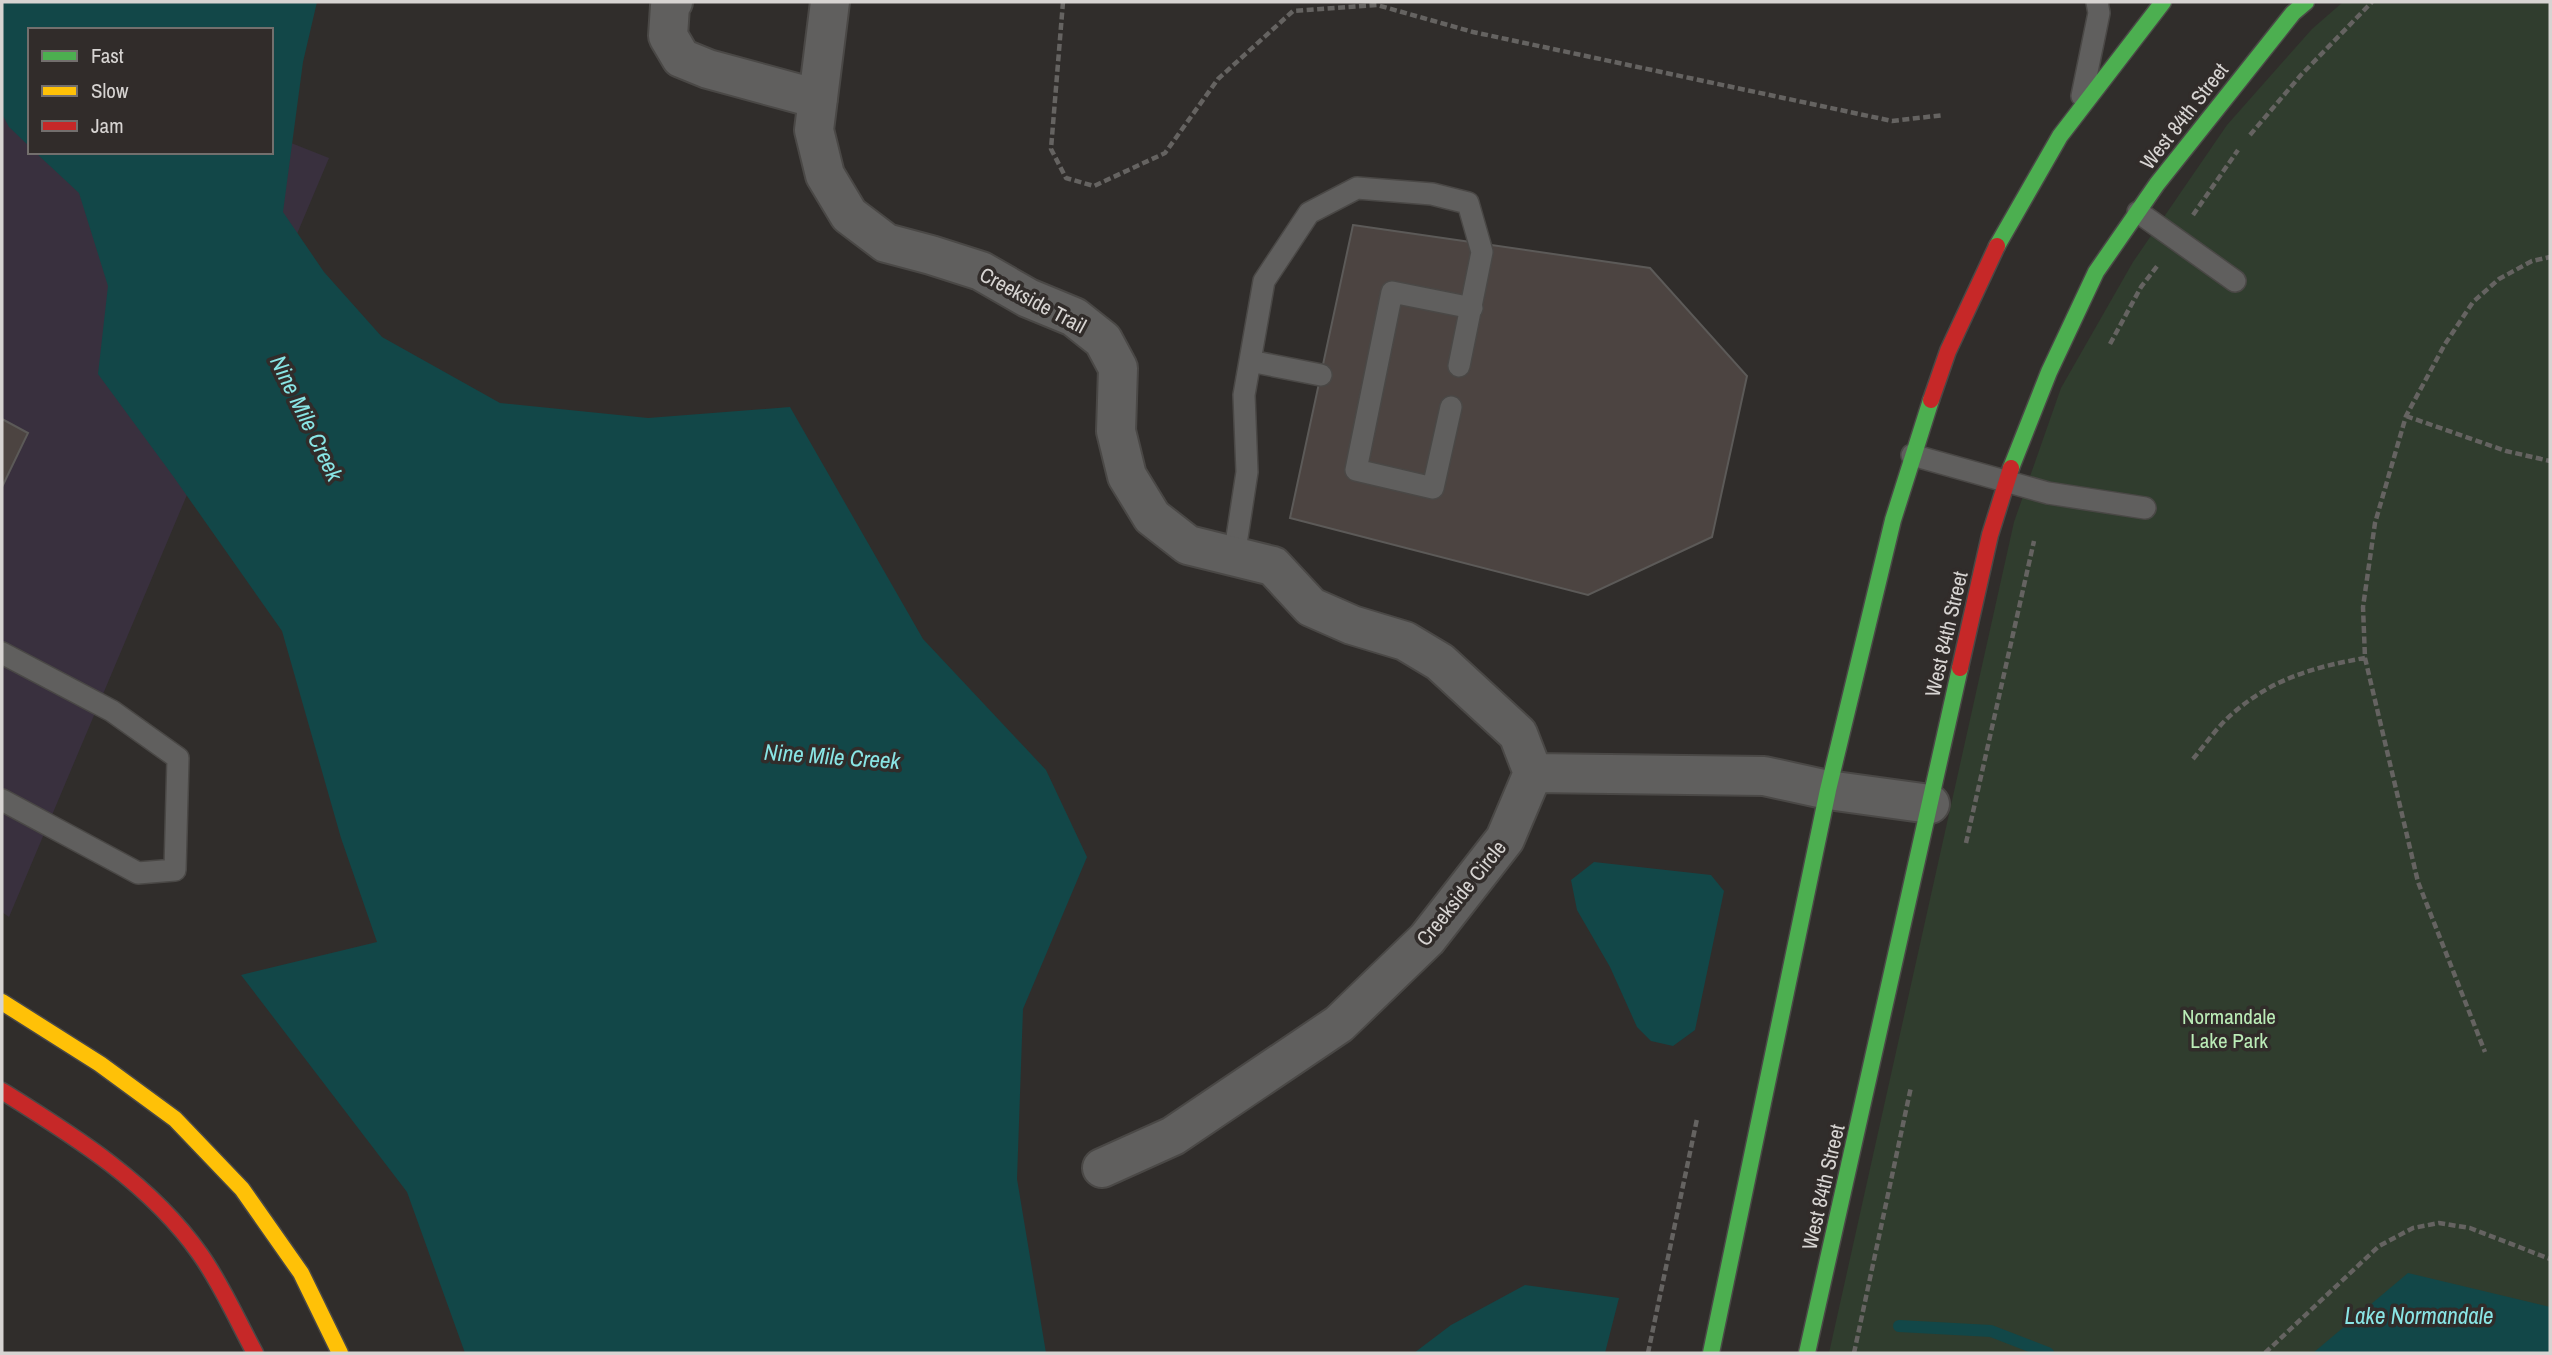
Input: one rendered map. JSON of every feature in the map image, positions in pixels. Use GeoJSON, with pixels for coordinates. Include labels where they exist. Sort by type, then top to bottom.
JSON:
{"type":"FeatureCollection","features":[{"type":"Feature","properties":{"kind":"street"},"geometry":{"type":"LineString","coordinates":[[673,2],[670,6],[668,36],[681,58],[708,69],[818,99]]}},
{"type":"Feature","properties":{"kind":"street","name":"Creekside Trail"},"geometry":{"type":"LineString","coordinates":[[830,2],[814,130],[825,174],[849,215],[886,243],[981,271],[1028,298],[1074,317],[1103,340],[1118,368],[1116,431],[1127,476],[1152,517],[1188,545],[1273,566],[1311,607],[1352,625],[1405,640],[1440,662],[1518,734],[1532,773]]}},
{"type":"Feature","properties":{"kind":"street"},"geometry":{"type":"LineString","coordinates":[[1710,1353],[1828,790],[1893,520],[1912,455],[1948,351],[2003,234],[2060,136],[2163,2]]}},
{"type":"Feature","properties":{"kind":"street","name":"West 84th Street"},"geometry":{"type":"LineString","coordinates":[[1807,1353],[1990,535],[2016,451],[2049,372],[2096,272],[2224,96],[2293,13],[2306,2]]}},
{"type":"Feature","properties":{"kind":"street"},"geometry":{"type":"LineString","coordinates":[[1532,773],[1764,776],[1828,790],[1930,804]]}},
{"type":"Feature","properties":{"kind":"street","name":"Creekside Circle"},"geometry":{"type":"LineString","coordinates":[[1102,1168],[1173,1136],[1339,1024],[1427,939],[1498,849],[1505,839],[1532,773]]}},
{"type":"Feature","properties":{"kind":"street"},"geometry":{"type":"LineString","coordinates":[[2,1002],[100,1065],[175,1119],[243,1189],[301,1273],[340,1353]]}},
{"type":"Feature","properties":{"kind":"street"},"geometry":{"type":"LineString","coordinates":[[2,1091],[64,1130],[145,1191],[200,1254],[255,1353]]}},
{"type":"Feature","properties":{"kind":"lane"},"geometry":{"type":"LineString","coordinates":[[2078,113],[2099,13],[2097,2]]}},
{"type":"Feature","properties":{"kind":"lane"},"geometry":{"type":"LineString","coordinates":[[1234,556],[1247,472],[1244,395],[1264,281],[1309,213],[1357,188],[1432,194],[1468,202],[1482,252],[1459,366]]}},
{"type":"Feature","properties":{"kind":"lane"},"geometry":{"type":"LineString","coordinates":[[2138,212],[2235,281]]}},
{"type":"Feature","properties":{"kind":"lane"},"geometry":{"type":"LineString","coordinates":[[1451,407],[1433,488],[1356,470],[1392,292],[1472,308]]}},
{"type":"Feature","properties":{"kind":"lane"},"geometry":{"type":"LineString","coordinates":[[1250,360],[1321,375]]}},
{"type":"Feature","properties":{"kind":"lane"},"geometry":{"type":"LineString","coordinates":[[1912,455],[2048,493],[2145,508]]}},
{"type":"Feature","properties":{"kind":"lane"},"geometry":{"type":"LineString","coordinates":[[2,653],[112,711],[178,758],[175,870],[138,873],[2,800]]}},
{"type":"Feature","properties":{"kind":"path"},"geometry":{"type":"LineString","coordinates":[[1063,2],[1051,149],[1066,178],[1094,186],[1165,153],[1218,79],[1293,11],[1377,5],[1473,32],[1892,121],[1944,115]]}},
{"type":"Feature","properties":{"kind":"path"},"geometry":{"type":"LineString","coordinates":[[2110,345],[2141,287],[2244,142],[2301,75],[2372,2]]}},
{"type":"Feature","properties":{"kind":"path"},"geometry":{"type":"LineString","coordinates":[[2485,1052],[2418,883],[2365,658],[2363,607],[2375,523],[2406,416],[2445,344],[2473,302],[2499,279],[2532,261],[2550,257]]}},
{"type":"Feature","properties":{"kind":"path"},"geometry":{"type":"LineString","coordinates":[[2406,416],[2505,451],[2550,461]]}},
{"type":"Feature","properties":{"kind":"path"},"geometry":{"type":"LineString","coordinates":[[1966,845],[2036,530],[2048,493]]}},
{"type":"Feature","properties":{"kind":"path"},"geometry":{"type":"LineString","coordinates":[[2193,760],[2231,715],[2284,679],[2331,664],[2365,658]]}},
{"type":"Feature","properties":{"kind":"path"},"geometry":{"type":"LineString","coordinates":[[1853,1353],[1913,1081]]}},
{"type":"Feature","properties":{"kind":"path"},"geometry":{"type":"LineString","coordinates":[[1648,1353],[1697,1119]]}},
{"type":"Feature","properties":{"kind":"path"},"geometry":{"type":"LineString","coordinates":[[2265,1353],[2379,1246],[2413,1228],[2439,1223],[2470,1228],[2550,1259]]}},
{"type":"Feature","properties":{"kind":"shaded area"},"geometry":{"type":"Polygon","coordinates":[[[2,27],[28,37],[28,154],[273,154],[273,136],[329,158],[9,917],[2,912],[2,27]]]}},
{"type":"Feature","properties":{"kind":"green space","name":"Normandale Lake Park"},"geometry":{"type":"Polygon","coordinates":[[[2343,2],[2550,2],[2550,1353],[1829,1353],[2014,522],[2061,388],[2133,262],[2227,125],[2312,29],[2343,2]]]}},
{"type":"Feature","properties":{"kind":"water"},"geometry":{"type":"Polygon","coordinates":[[[2,2],[317,2],[303,62],[283,212],[324,272],[382,337],[500,403],[648,418],[790,407],[923,639],[1046,770],[1087,857],[1023,1009],[1017,1179],[1046,1353],[465,1353],[407,1192],[241,975],[377,942],[341,838],[282,631],[98,374],[108,286],[79,193],[37,154],[273,154],[273,28],[28,28],[28,145],[9,127],[2,114],[2,2]]]}},
{"type":"Feature","properties":{"kind":"water"},"geometry":{"type":"Polygon","coordinates":[[[1594,862],[1711,875],[1724,891],[1695,1030],[1673,1046],[1651,1041],[1637,1027],[1610,967],[1577,910],[1571,880],[1594,862]]]}},
{"type":"Feature","properties":{"kind":"water","name":"Lake Normandale"},"geometry":{"type":"Polygon","coordinates":[[[2408,1273],[2550,1307],[2550,1353],[2313,1353],[2408,1273]]]}},
{"type":"Feature","properties":{"kind":"water"},"geometry":{"type":"Polygon","coordinates":[[[1525,1285],[1619,1298],[1605,1353],[1414,1353],[1451,1325],[1525,1285]]]}},
{"type":"Feature","properties":{"kind":"building"},"geometry":{"type":"Polygon","coordinates":[[[1353,225],[1650,268],[1747,376],[1712,537],[1588,595],[1290,518],[1353,225]]]}},
{"type":"Feature","properties":{"kind":"building"},"geometry":{"type":"Polygon","coordinates":[[[2,419],[28,433],[2,487],[2,419]]]}},
{"type":"Feature","properties":{"kind":"waterway","name":"Nine Mile Creek"},"geometry":{"type":"LineString","coordinates":[[1899,1326],[1991,1331],[2048,1353]]}},
{"type":"Feature","properties":{"kind":"traffic: fast"},"geometry":{"type":"LineString","coordinates":[[1997,246],[2060,136],[2163,2]]}},
{"type":"Feature","properties":{"kind":"traffic: fast"},"geometry":{"type":"LineString","coordinates":[[2011,468],[2049,372],[2096,272],[2157,184],[2293,13],[2306,2]]}},
{"type":"Feature","properties":{"kind":"traffic: fast"},"geometry":{"type":"LineString","coordinates":[[1711,1353],[1828,790],[1893,520],[1931,400]]}},
{"type":"Feature","properties":{"kind":"traffic: fast"},"geometry":{"type":"LineString","coordinates":[[1807,1353],[1960,668]]}},
{"type":"Feature","properties":{"kind":"traffic: slow"},"geometry":{"type":"LineString","coordinates":[[2,1002],[100,1064],[175,1119],[242,1189],[301,1273],[340,1353]]}},
{"type":"Feature","properties":{"kind":"traffic: jam"},"geometry":{"type":"LineString","coordinates":[[1931,400],[1948,351],[1997,246]]}},
{"type":"Feature","properties":{"kind":"traffic: jam"},"geometry":{"type":"LineString","coordinates":[[1960,668],[1990,535],[2011,468]]}},
{"type":"Feature","properties":{"kind":"traffic: jam"},"geometry":{"type":"LineString","coordinates":[[2,1091],[83,1144],[158,1205],[180,1228],[208,1266],[255,1353]]}}]}
